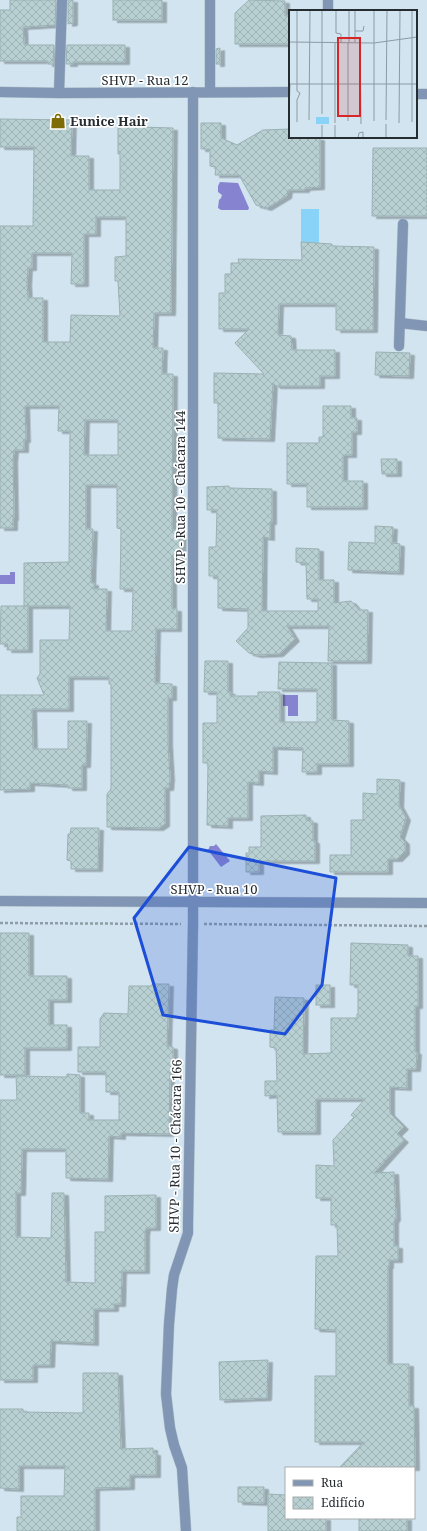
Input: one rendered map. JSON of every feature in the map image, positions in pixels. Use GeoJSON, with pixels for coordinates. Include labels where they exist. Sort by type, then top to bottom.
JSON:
{"type":"FeatureCollection","features":[{"type":"Feature","properties":{"kind":"street"},"geometry":{"type":"LineString","coordinates":[[59,93],[62,0]]}},
{"type":"Feature","properties":{"kind":"street"},"geometry":{"type":"LineString","coordinates":[[210,0],[210,92]]}},
{"type":"Feature","properties":{"kind":"street","name":"SHVP - Rua 12"},"geometry":{"type":"LineString","coordinates":[[0,92],[289,92]]}},
{"type":"Feature","properties":{"kind":"street","name":"SHVP - Rua 10 - Chácara 144"},"geometry":{"type":"LineString","coordinates":[[192,902],[193,92]]}},
{"type":"Feature","properties":{"kind":"street"},"geometry":{"type":"LineString","coordinates":[[399,346],[403,224]]}},
{"type":"Feature","properties":{"kind":"street"},"geometry":{"type":"LineString","coordinates":[[400,323],[427,326]]}},
{"type":"Feature","properties":{"kind":"street","name":"SHVP - Rua 10"},"geometry":{"type":"LineString","coordinates":[[0,901],[427,902]]}},
{"type":"Feature","properties":{"kind":"street","name":"SHVP - Rua 10 - Chácara 166"},"geometry":{"type":"LineString","coordinates":[[186,1531],[182,1468],[174,1446],[170,1428],[166,1394],[172,1289],[174,1275],[188,1233],[193,924],[192,902]]}},
{"type":"Feature","properties":{"kind":"path"},"geometry":{"type":"LineString","coordinates":[[0,923],[427,926]]}},
{"type":"Feature","properties":{"kind":"highlighted area"},"geometry":{"type":"Polygon","coordinates":[[[189,847],[336,878],[322,985],[285,1034],[163,1015],[134,918],[189,847]]]}},
{"type":"Feature","properties":{"kind":"shaded area"},"geometry":{"type":"Polygon","coordinates":[[[220,182],[238,183],[249,208],[248,210],[221,210],[218,208],[219,200],[222,195],[218,192],[220,182]]]}},
{"type":"Feature","properties":{"kind":"shaded area"},"geometry":{"type":"Polygon","coordinates":[[[301,209],[319,209],[319,243],[301,243],[301,209]]]}},
{"type":"Feature","properties":{"kind":"shaded area"},"geometry":{"type":"Polygon","coordinates":[[[10,572],[15,572],[15,584],[0,584],[0,575],[10,575],[10,572]]]}},
{"type":"Feature","properties":{"kind":"shaded area"},"geometry":{"type":"Polygon","coordinates":[[[283,695],[298,695],[298,716],[288,716],[288,706],[283,706],[283,695]]]}},
{"type":"Feature","properties":{"kind":"shaded area"},"geometry":{"type":"Polygon","coordinates":[[[216,844],[230,861],[221,867],[208,850],[210,846],[214,846],[216,844]]]}},
{"type":"Feature","properties":{"kind":"building"},"geometry":{"type":"Polygon","coordinates":[[[10,0],[56,0],[55,25],[23,27],[24,45],[54,45],[53,64],[48,64],[48,61],[0,61],[0,10],[10,10],[10,0]]]}},
{"type":"Feature","properties":{"kind":"building"},"geometry":{"type":"Polygon","coordinates":[[[68,0],[73,0],[73,23],[68,24],[68,0]]]}},
{"type":"Feature","properties":{"kind":"building"},"geometry":{"type":"Polygon","coordinates":[[[113,0],[162,0],[162,20],[113,20],[113,0]]]}},
{"type":"Feature","properties":{"kind":"building"},"geometry":{"type":"Polygon","coordinates":[[[249,0],[285,1],[285,16],[289,16],[289,44],[235,44],[235,13],[249,0]]]}},
{"type":"Feature","properties":{"kind":"building"},"geometry":{"type":"Polygon","coordinates":[[[67,45],[125,45],[125,62],[73,62],[73,64],[66,64],[67,45]]]}},
{"type":"Feature","properties":{"kind":"building"},"geometry":{"type":"Polygon","coordinates":[[[220,48],[220,64],[216,64],[216,49],[220,48]]]}},
{"type":"Feature","properties":{"kind":"building"},"geometry":{"type":"Polygon","coordinates":[[[0,119],[72,120],[71,156],[89,156],[89,190],[120,190],[118,123],[141,123],[141,127],[173,128],[171,313],[154,313],[153,348],[163,348],[162,374],[173,374],[172,530],[182,531],[181,557],[172,557],[172,609],[177,609],[177,629],[156,629],[155,683],[172,684],[172,698],[168,698],[170,778],[169,788],[165,788],[165,824],[159,828],[107,827],[107,794],[111,789],[111,684],[109,684],[109,677],[69,677],[69,709],[32,709],[33,749],[68,749],[68,721],[87,721],[86,765],[82,765],[82,788],[68,788],[68,785],[30,783],[30,789],[0,790],[0,695],[44,695],[37,678],[40,674],[40,640],[69,640],[70,606],[24,606],[24,563],[69,562],[70,431],[58,431],[59,406],[25,406],[26,440],[24,440],[24,450],[14,450],[13,460],[13,528],[0,528],[0,226],[33,226],[34,147],[0,147],[0,119]],[[96,217],[96,234],[84,234],[84,284],[71,284],[72,253],[32,253],[32,268],[28,268],[28,298],[43,298],[43,342],[70,342],[71,315],[120,316],[118,281],[115,281],[115,257],[126,256],[126,217],[96,217]],[[85,420],[84,455],[118,455],[118,420],[85,420]],[[86,485],[86,529],[93,529],[91,583],[94,583],[94,589],[107,589],[106,631],[132,631],[133,589],[120,589],[121,529],[117,528],[117,485],[86,485]]]}},
{"type":"Feature","properties":{"kind":"building"},"geometry":{"type":"Polygon","coordinates":[[[201,123],[221,123],[221,138],[237,145],[263,130],[289,129],[289,138],[320,138],[320,187],[305,188],[305,190],[288,190],[287,196],[267,208],[256,205],[239,175],[215,175],[216,167],[210,166],[210,149],[201,149],[201,123]]]}},
{"type":"Feature","properties":{"kind":"building"},"geometry":{"type":"Polygon","coordinates":[[[373,148],[427,148],[427,216],[372,216],[373,148]]]}},
{"type":"Feature","properties":{"kind":"building"},"geometry":{"type":"Polygon","coordinates":[[[301,242],[332,244],[332,246],[374,247],[373,330],[336,330],[336,304],[279,304],[278,335],[291,336],[292,350],[335,350],[335,376],[320,376],[320,386],[276,386],[273,383],[270,439],[218,438],[218,403],[214,403],[214,373],[264,374],[235,343],[249,329],[219,329],[219,293],[225,293],[225,274],[231,274],[231,263],[239,263],[238,259],[302,260],[301,242]]]}},
{"type":"Feature","properties":{"kind":"building"},"geometry":{"type":"Polygon","coordinates":[[[376,352],[410,353],[409,376],[375,375],[376,352]]]}},
{"type":"Feature","properties":{"kind":"building"},"geometry":{"type":"Polygon","coordinates":[[[323,406],[351,406],[351,418],[357,418],[357,432],[352,432],[352,455],[343,455],[343,481],[363,481],[363,507],[307,507],[307,484],[287,484],[287,443],[319,443],[319,437],[323,437],[323,406]]]}},
{"type":"Feature","properties":{"kind":"building"},"geometry":{"type":"Polygon","coordinates":[[[381,459],[397,459],[397,474],[382,474],[381,459]]]}},
{"type":"Feature","properties":{"kind":"building"},"geometry":{"type":"Polygon","coordinates":[[[229,486],[229,488],[272,489],[272,522],[270,522],[270,538],[263,537],[262,611],[318,611],[318,599],[307,599],[306,563],[296,562],[296,548],[319,549],[319,580],[334,580],[334,603],[351,601],[359,610],[368,610],[367,661],[328,661],[329,626],[287,626],[295,639],[279,654],[257,655],[249,653],[236,641],[248,628],[248,609],[218,608],[218,576],[209,576],[209,547],[216,547],[217,510],[207,510],[207,487],[229,486]]]}},
{"type":"Feature","properties":{"kind":"building"},"geometry":{"type":"Polygon","coordinates":[[[375,526],[393,527],[392,543],[400,544],[399,572],[348,570],[349,542],[375,543],[375,526]]]}},
{"type":"Feature","properties":{"kind":"building"},"geometry":{"type":"Polygon","coordinates":[[[1,606],[28,606],[28,650],[7,650],[8,644],[0,644],[1,606]]]}},
{"type":"Feature","properties":{"kind":"building"},"geometry":{"type":"Polygon","coordinates":[[[205,661],[228,661],[228,692],[231,692],[230,696],[258,696],[258,692],[280,692],[280,722],[317,722],[317,689],[278,689],[279,662],[332,663],[332,720],[349,721],[349,764],[317,764],[317,772],[302,772],[303,748],[273,747],[273,772],[259,771],[259,783],[248,782],[248,818],[228,818],[228,826],[207,825],[208,763],[203,763],[203,723],[217,723],[217,692],[204,692],[205,661]]]}},
{"type":"Feature","properties":{"kind":"building"},"geometry":{"type":"Polygon","coordinates":[[[377,779],[400,780],[399,805],[406,818],[400,837],[405,842],[405,852],[398,859],[388,859],[388,872],[330,872],[330,855],[351,855],[351,820],[363,820],[363,793],[377,794],[377,779]]]}},
{"type":"Feature","properties":{"kind":"building"},"geometry":{"type":"Polygon","coordinates":[[[306,815],[306,820],[313,821],[315,861],[259,861],[259,872],[246,872],[246,853],[249,853],[249,847],[261,847],[261,816],[306,815]]]}},
{"type":"Feature","properties":{"kind":"building"},"geometry":{"type":"Polygon","coordinates":[[[71,828],[99,828],[98,869],[71,869],[71,861],[67,860],[68,834],[70,834],[71,828]]]}},
{"type":"Feature","properties":{"kind":"building"},"geometry":{"type":"Polygon","coordinates":[[[0,933],[29,933],[29,976],[67,976],[67,1000],[49,1000],[49,1025],[67,1025],[67,1048],[25,1048],[25,1075],[0,1075],[0,933]]]}},
{"type":"Feature","properties":{"kind":"building"},"geometry":{"type":"Polygon","coordinates":[[[351,943],[408,945],[408,956],[418,956],[418,1006],[415,1006],[415,1052],[417,1052],[416,1069],[407,1069],[407,1088],[390,1087],[390,1113],[404,1127],[397,1134],[404,1140],[374,1173],[394,1172],[396,1218],[394,1221],[394,1246],[398,1246],[398,1260],[389,1260],[388,1266],[388,1364],[409,1364],[409,1406],[414,1406],[415,1467],[340,1467],[364,1442],[315,1442],[315,1376],[336,1376],[336,1330],[315,1329],[316,1256],[338,1256],[337,1225],[331,1225],[331,1198],[316,1198],[316,1165],[334,1166],[333,1140],[354,1117],[351,1115],[365,1099],[316,1099],[316,1132],[278,1132],[277,1095],[265,1096],[265,1081],[277,1081],[276,1048],[270,1047],[270,1030],[274,1030],[275,997],[304,998],[303,1054],[331,1053],[331,1018],[357,1018],[358,985],[350,985],[351,943]]]}},
{"type":"Feature","properties":{"kind":"building"},"geometry":{"type":"Polygon","coordinates":[[[152,984],[169,984],[167,1046],[173,1047],[173,1072],[170,1072],[169,1134],[121,1133],[121,1137],[109,1136],[108,1179],[66,1178],[66,1149],[22,1149],[21,1193],[16,1193],[16,1237],[51,1238],[52,1193],[64,1193],[66,1282],[95,1283],[95,1232],[105,1232],[105,1196],[156,1195],[156,1228],[146,1228],[145,1233],[145,1271],[122,1271],[121,1304],[114,1304],[114,1309],[94,1309],[94,1343],[51,1341],[50,1365],[33,1365],[33,1380],[0,1380],[0,1100],[17,1100],[16,1076],[67,1077],[67,1074],[80,1075],[80,1113],[89,1113],[89,1120],[119,1120],[119,1092],[106,1092],[106,1072],[78,1072],[78,1047],[100,1047],[100,1019],[104,1013],[128,1014],[129,986],[152,986],[152,984]]]}},
{"type":"Feature","properties":{"kind":"building"},"geometry":{"type":"Polygon","coordinates":[[[316,985],[330,985],[330,1005],[316,1005],[316,985]]]}},
{"type":"Feature","properties":{"kind":"building"},"geometry":{"type":"Polygon","coordinates":[[[268,1360],[267,1398],[220,1400],[219,1362],[268,1360]]]}},
{"type":"Feature","properties":{"kind":"building"},"geometry":{"type":"Polygon","coordinates":[[[83,1373],[118,1373],[121,1449],[153,1448],[153,1453],[156,1453],[156,1475],[130,1475],[130,1487],[95,1488],[95,1531],[17,1531],[17,1517],[21,1517],[21,1496],[64,1496],[65,1466],[19,1466],[19,1489],[0,1488],[0,1409],[23,1409],[23,1412],[83,1413],[83,1373]]]}},
{"type":"Feature","properties":{"kind":"building"},"geometry":{"type":"Polygon","coordinates":[[[238,1487],[264,1487],[264,1503],[238,1502],[238,1487]]]}},
{"type":"Feature","properties":{"kind":"building"},"geometry":{"type":"Polygon","coordinates":[[[268,1494],[285,1495],[285,1519],[326,1519],[326,1531],[268,1531],[268,1494]]]}},
{"type":"Feature","properties":{"kind":"building"},"geometry":{"type":"Polygon","coordinates":[[[359,1519],[407,1519],[407,1531],[359,1531],[359,1519]]]}},
{"type":"Feature","properties":{"kind":"place","name":"Eunice Hair"},"geometry":{"type":"Point","coordinates":[58,121]}}]}
